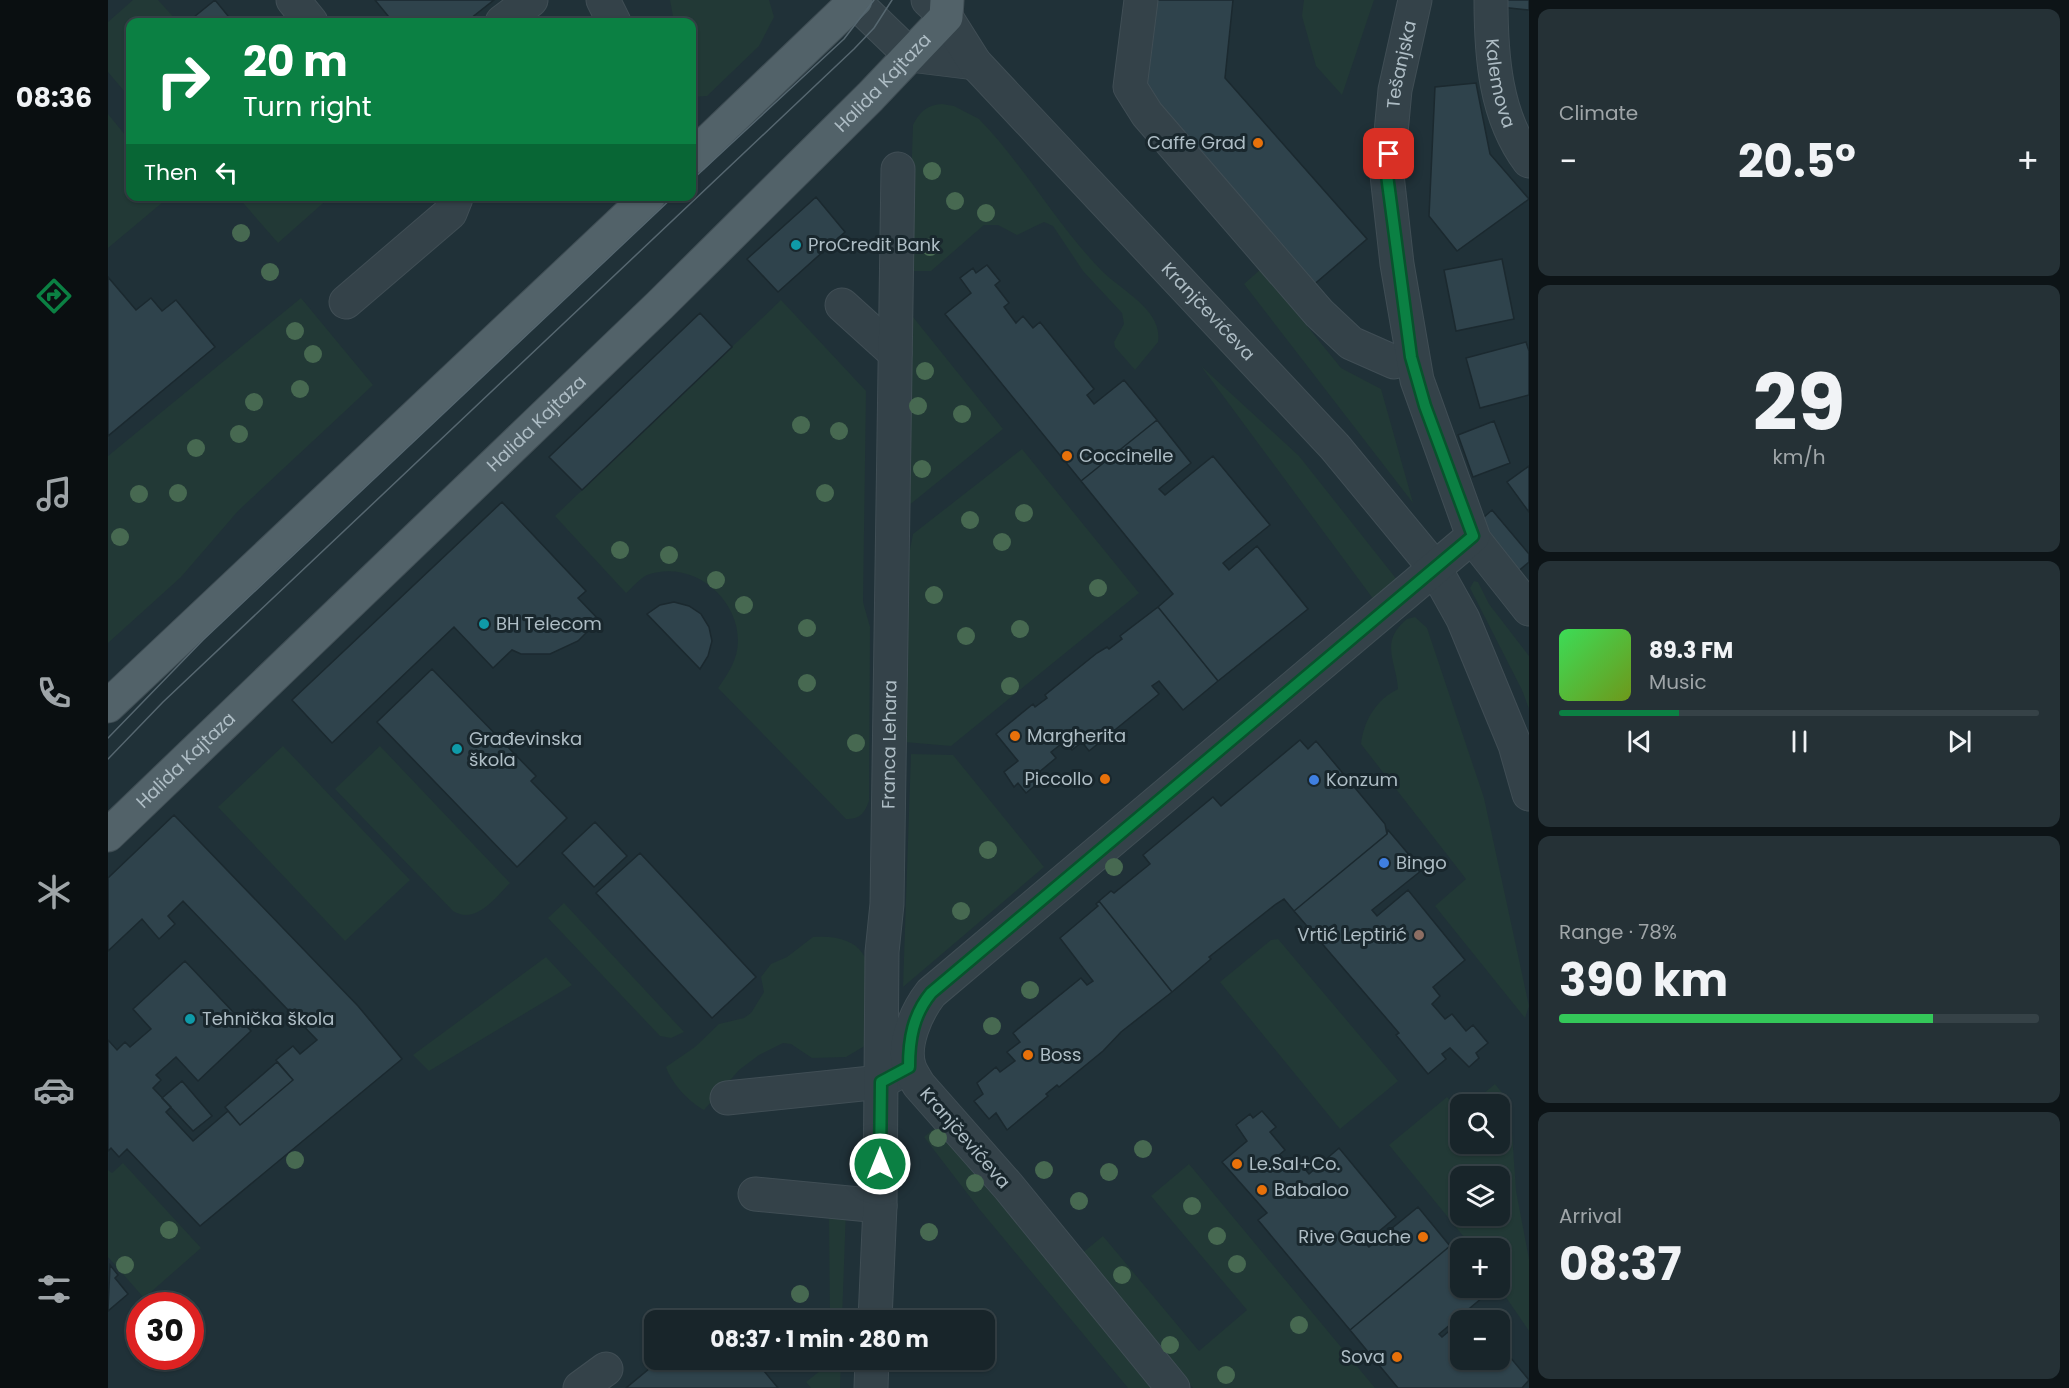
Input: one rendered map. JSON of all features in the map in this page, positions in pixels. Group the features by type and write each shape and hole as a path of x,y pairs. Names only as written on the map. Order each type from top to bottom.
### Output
{"main road":[{"path":"696,153 855,0"},
{"name":"Halida Kajtaza","path":"108,835 660,305 910,55 940,6"},
{"path":"108,706 644,201"}],"street":[{"path":"293,0 308,18"},
{"path":"507,18 531,0"},
{"path":"603,0 612,18"},
{"path":"855,0 910,55 975,63"},
{"path":"1142,0 1130,87 1147,114 1319,313 1351,343 1394,362 1411,357"},
{"name":"Tešanjska","path":"1414,0 1395,90 1387,175 1411,357 1425,406 1472,526 1472,537"},
{"name":"Kalemova","path":"1491,0 1501,101 1513,140 1529,161"},
{"name":"Kranjčevićeva","path":"940,6 975,63 1335,447 1434,567 1463,619 1515,745 1529,794"},
{"name":"Franca Lehara","path":"875,1310 880,1206 895,1075 882,952 887,904 897,169"},
{"path":"346,302 450,213 454,201"},
{"path":"842,305 896,353"},
{"path":"1434,567 1472,537 1529,609"},
{"name":"Kranjčevićeva","path":"1173,1388 1008,1186 919,1085 895,1075 921,1005 931,993 1434,567"},
{"path":"727,1098 895,1075"},
{"path":"755,1194 880,1206"},
{"path":"580,1388 606,1369"},
{"path":"871,1388 872,1370"}],"green space":[{"path":"133,0 158,0 174,18 126,18 126,93 108,72 108,22"},
{"path":"670,0 769,0 774,17 759,46 707,96 696,97 696,18 673,18"},
{"path":"1304,0 1374,0 1342,95 1316,66 1302,16"},
{"path":"942,104 954,106 979,119 996,137 1087,255 1148,312 1158,331 1158,342 1135,370 1115,347 1114,342 1124,324 1122,313 1083,271 1053,226 1044,222 1017,235 998,225 984,225 931,271 908,271 913,125 924,110"},
{"path":"108,114 126,136 126,201 164,201 108,248"},
{"path":"241,201 325,201 278,243"},
{"path":"1261,269 1341,368 1381,389 1413,503 1244,284"},
{"path":"301,298 373,385 238,511 181,577 108,643 108,456"},
{"path":"781,300 866,391 863,602 870,627 869,801 861,815 851,819 846,819 718,688 729,672 738,648 736,625 730,609 721,596 709,585 695,577 680,572 664,571 644,576 626,593 555,516"},
{"path":"913,317 1003,429 902,511 903,320"},
{"path":"1201,366 1299,456 1398,581 1374,600"},
{"path":"1022,449 1139,593 951,746 904,742 907,565 913,534"},
{"path":"1474,581 1478,582 1489,604 1529,656 1529,709 1522,690 1470,588"},
{"path":"1415,617 1427,628 1484,798 1529,1006 1525,1018 1435,906 1466,879 1361,744 1372,712 1383,699 1398,689 1391,644 1398,627 1407,619"},
{"path":"283,746 410,880 345,941 218,807"},
{"path":"380,746 510,883 484,908 470,915 453,911 335,789"},
{"path":"911,754 953,755 1044,867 903,987"},
{"path":"564,903 684,1032 671,1038 660,1036 548,918"},
{"path":"813,937 837,938 854,944 864,955 871,986 868,1044 846,1057 812,1058 791,1044 783,1043 759,1055 739,1070 704,1110 698,1107 677,1086 666,1067 695,1047 719,1024 744,1018 751,1013 764,992 761,977 771,964 787,957"},
{"path":"1278,939 1398,1081 1340,1129 1220,982 1271,940"},
{"path":"546,957 572,985 429,1071 413,1055"},
{"path":"1495,1084 1503,1094 1483,1094"},
{"path":"1447,1097 1450,1100 1450,1154 1510,1154 1510,1103 1516,1191 1529,1259 1529,1331 1506,1298 1510,1298 1510,1238 1465,1238 1455,1226 1510,1226 1510,1166 1450,1166 1450,1220 1389,1145"},
{"path":"937,1126 1151,1388 1128,1388 980,1210 924,1137"},
{"path":"123,1163 201,1248 151,1292 139,1292 108,1257 108,1170 112,1173"},
{"path":"1189,1164 1375,1388 1193,1388 1080,1255 1103,1236 1199,1351 1247,1310 1151,1196"},
{"path":"846,1209 842,1310 830,1310 829,1218"},
{"path":"821,1370 841,1370 840,1388 811,1388 806,1382"}],"building":[{"path":"215,0 230,18 195,18"},
{"path":"375,0 494,0 471,18 390,18"},
{"path":"1154,0 1233,0 1225,78 1367,239 1311,287 1141,88"},
{"path":"1501,0 1529,0 1529,10 1500,7"},
{"path":"1476,83 1490,154 1529,199 1457,251 1429,216 1435,87"},
{"name":"ProCredit Bank","path":"816,197 845,232 778,292 747,259"},
{"path":"1502,259 1514,319 1456,331 1444,270"},
{"path":"987,265 1000,281 995,285 1009,303 1004,307 1016,323 1023,316 1033,328 1040,322 1094,389 1087,395 1094,404 1124,380 1157,420 1081,481 945,314 971,293 960,278 973,268 976,273"},
{"path":"108,277 136,310 151,298 162,311 176,300 215,347 108,436"},
{"path":"700,313 732,347 582,490 549,457"},
{"path":"1526,342 1529,351 1529,395 1480,408 1466,358"},
{"path":"1157,420 1191,463 1159,489 1165,495 1213,456 1270,525 1223,563 1229,570 1257,546 1308,609 1218,681 1158,607 1173,594 1081,481"},
{"path":"1494,421 1510,463 1473,477 1458,435"},
{"path":"1529,466 1529,512 1507,482"},
{"name":"BH Telecom","path":"502,502 586,591 578,598 599,620 578,641 550,654 521,654 512,650 493,668 454,627 332,743 292,700"},
{"path":"1492,510 1529,554 1529,562 1515,574 1474,526"},
{"path":"674,602 689,606 701,614 709,627 712,641 708,656 700,669 647,614 660,605"},
{"path":"1158,607 1218,681 1183,710 1159,681 1152,686 1159,694 1089,751 1082,742 1072,750 1065,741 1051,752 1056,758 1038,773 1043,779 1026,793 1018,783 1014,787 1004,772 1018,761 996,734 1033,704 1035,707 1047,698 1045,695 1097,653 1107,647 1109,649 1122,639 1120,636"},
{"name":"Građevinska škola","path":"432,669 536,776 531,781 567,818 517,867 377,722"},
{"path":"1300,740 1308,749 1316,741 1385,824 1387,834 1294,911 1284,899 1276,904 1209,957 1211,959 1172,992 1099,901 1111,891 1114,893 1150,864 1143,855 1213,797 1221,806"},
{"name":"Tehnička škola","path":"174,815 358,1006 402,1059 200,1226 127,1149 119,1157 111,1148 108,1151 108,1040 117,1050 125,1042 130,1047 151,1029 133,1009 185,961 251,1031 198,1081 176,1057 156,1075 161,1080 153,1088 171,1107 166,1112 193,1141 228,1111 240,1125 293,1080 276,1060 293,1046 300,1054 317,1040 183,901 168,916 175,924 159,939 142,919 108,951 108,878"},
{"path":"595,822 627,856 594,887 562,853"},
{"path":"1388,830 1422,870 1372,910 1377,916 1408,890 1465,960 1433,987 1440,996 1432,1004 1445,1019 1452,1014 1466,1031 1473,1025 1488,1043 1476,1053 1479,1058 1469,1067 1450,1048 1442,1054 1446,1059 1428,1074 1396,1035 1399,1033 1294,911 1387,834"},
{"path":"640,853 756,977 712,1018 596,893"},
{"path":"1099,901 1172,992 1121,1032 1103,1051 1059,1087 1057,1085 1046,1094 1048,1096 1007,1130 996,1113 989,1119 974,1101 983,1094 977,1083 996,1067 1000,1072 1015,1061 1007,1052 1020,1042 1013,1033 1081,978 1087,985 1093,981 1060,938 1098,906 1096,904"},
{"path":"277,1062 293,1080 240,1125 225,1107"},
{"path":"182,1081 212,1116 193,1131 162,1098"},
{"path":"1262,1111 1276,1127 1270,1132 1285,1150 1279,1155 1291,1169 1299,1162 1309,1174 1339,1148 1396,1217 1365,1243 1369,1247 1418,1207 1450,1246 1350,1330 1258,1220 1267,1213 1222,1162 1247,1141 1236,1125 1250,1114 1253,1118"},
{"path":"1450,1246 1450,1298 1482,1298 1468,1310 1450,1310 1450,1325 1439,1334 1442,1337 1450,1330 1450,1370 1510,1370 1510,1357 1529,1380 1522,1388 1398,1388 1350,1330"},
{"path":"110,1265 118,1275 115,1278 126,1292 126,1296 108,1311"},
{"path":"648,1370 763,1370 778,1388 626,1388"}],"tram line":[{"path":"696,176 844,39 874,0"},
{"path":"696,198 854,49 874,28 892,0"},
{"path":"108,738 203,640 669,201"},
{"path":"108,759 163,702 693,201"}],"place":[{"name":"Caffe Grad","path":"1258,143"},
{"name":"ProCredit Bank","path":"796,245"},
{"name":"Coccinelle","path":"1067,456"},
{"name":"BH Telecom","path":"484,624"},
{"name":"Margherita","path":"1015,736"},
{"name":"Građevinska škola","path":"457,749"},
{"name":"Piccollo","path":"1105,779"},
{"name":"Konzum","path":"1314,780"},
{"name":"Bingo","path":"1384,863"},
{"name":"Vrtić Leptirić","path":"1419,935"},
{"name":"Tehnička škola","path":"190,1019"},
{"name":"Boss","path":"1028,1055"},
{"name":"Le.Sal+Co.","path":"1237,1164"},
{"name":"Babaloo","path":"1262,1190"},
{"name":"Rive Gauche","path":"1423,1237"},
{"name":"Sova","path":"1397,1357"}],"route":[{"path":"880,1164 881,1082 909,1067 909,1040 921,1005 931,993 1473,536 1472,526 1425,406 1411,357 1387,175 1389,154"}]}
